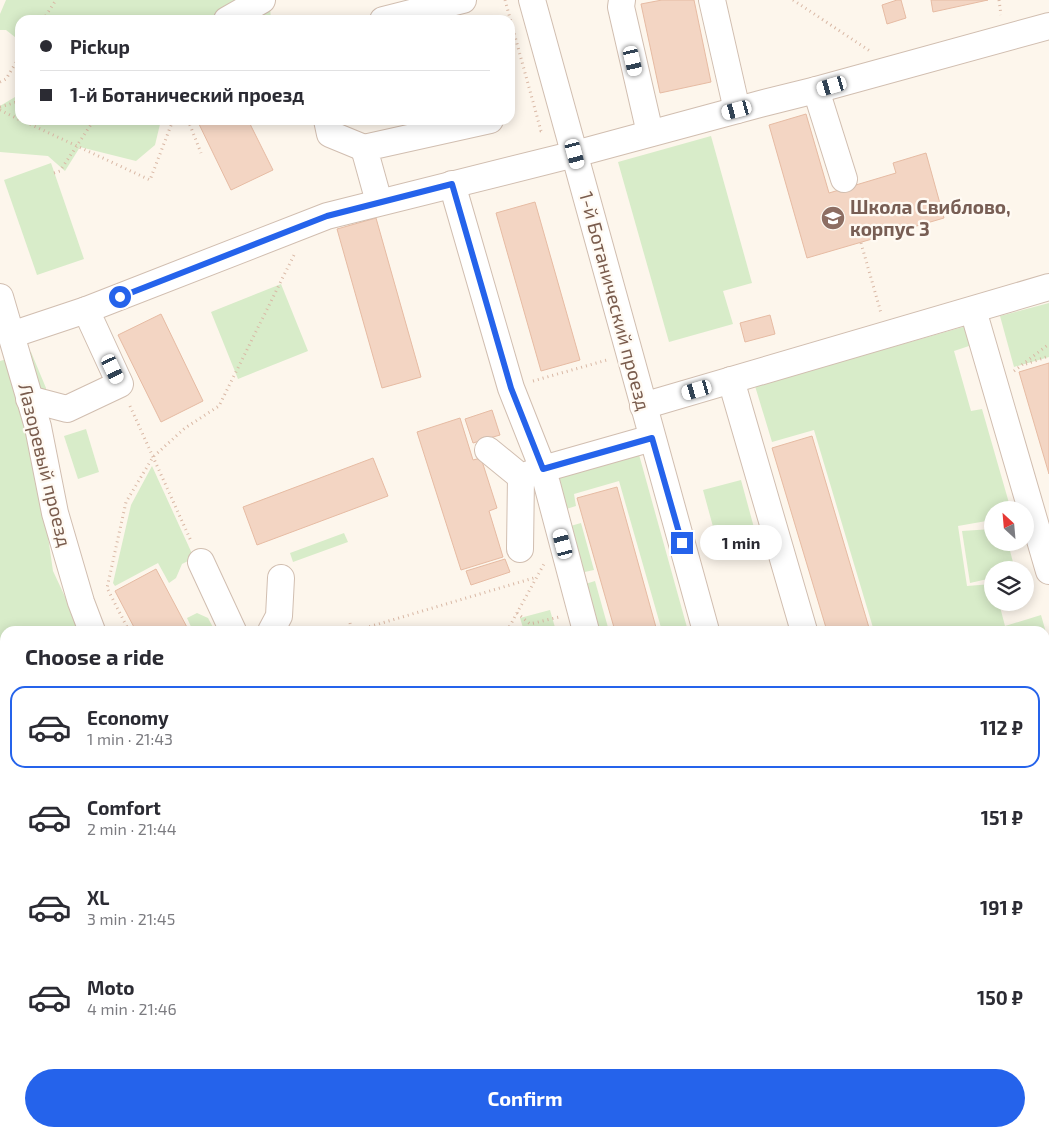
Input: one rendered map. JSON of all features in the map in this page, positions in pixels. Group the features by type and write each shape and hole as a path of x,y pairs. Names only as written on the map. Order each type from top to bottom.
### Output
{"street":[{"path":"236,15 262,0"},
{"path":"403,15 463,0"},
{"name":"1-й Ботанический проезд","path":"532,0 705,626"},
{"path":"622,0 621,7 650,133"},
{"path":"712,0 737,110"},
{"path":"11,335 86,310 327,216 575,154 1049,26"},
{"path":"816,90 844,179"},
{"path":"328,125 330,134 364,148 468,125"},
{"path":"364,148 379,202"},
{"path":"452,184 511,388 532,473 583,621"},
{"path":"643,406 1049,287"},
{"name":"Лазоревый проезд","path":"0,297 38,427 55,513 81,602 90,626"},
{"path":"29,399 66,409 120,384 86,310"},
{"path":"973,310 1049,571"},
{"path":"731,380 803,626"},
{"path":"488,450 532,473 652,438"},
{"path":"520,549 532,473"},
{"path":"201,562 232,626"},
{"path":"274,626 279,616 281,578"}],"path":[{"path":"47,15 56,0"},
{"path":"793,0 896,68"},
{"path":"0,82 6,79 15,64"},
{"path":"0,109 15,103"},
{"path":"0,109 15,117"},
{"path":"31,125 150,180 171,125"},
{"path":"54,173 60,171 91,125"},
{"path":"190,125 201,153"},
{"path":"861,243 887,335"},
{"path":"127,626 107,588 126,502 153,457 185,428 220,406 295,252"},
{"path":"1010,375 1049,344"},
{"path":"511,388 629,354"},
{"path":"1022,365 1049,356"},
{"path":"120,384 201,562"},
{"path":"371,626 537,577"},
{"path":"517,613 530,624 583,621"}],"green space":[{"path":"6,0 266,0 270,7 271,15 15,15 15,37 6,30 0,30 0,14"},
{"path":"15,97 15,125 160,125 155,145 136,161 80,147 65,171 48,156 0,152 0,106"},
{"path":"711,136 752,283 723,291 733,324 669,342 618,162"},
{"path":"51,163 84,259 37,275 4,180"},
{"path":"281,284 308,351 238,379 211,312"},
{"path":"1049,303 1049,357 1014,367 1000,316"},
{"path":"970,325 975,344 954,351 971,411 982,409 1008,501 984,501 984,521 958,526 967,586 984,585 984,611 1001,611 1005,626 873,626 814,430 772,442 755,386"},
{"path":"31,352 46,388 42,495 53,571 79,626 0,626 0,361"},
{"path":"86,429 99,472 78,479 64,436"},
{"path":"638,451 687,626 661,626 619,481 574,494 576,506 563,510 554,475"},
{"path":"152,466 194,558 182,564 176,578 169,583 158,563 115,586 113,583 131,505"},
{"path":"741,480 759,546 736,552 733,541 718,545 703,490"},
{"path":"581,523 594,570 580,573 567,527"},
{"path":"984,530 984,551 1010,551 1013,561 984,561 984,580 970,583 962,531"},
{"path":"344,533 348,542 293,562 290,553"},
{"path":"595,581 608,626 594,626 582,585"},
{"path":"550,610 555,626 522,626 520,618"},
{"path":"197,613 208,618 212,626 191,626 187,618"},
{"path":"1041,615 1044,626 1005,626"}],"building":[{"path":"662,0 694,0 711,82 660,93 641,4"},
{"path":"901,0 906,18 887,24 882,5"},
{"path":"931,0 988,0 933,12"},
{"path":"806,114 829,193 896,173 893,163 926,153 944,218 807,258 769,125"},
{"path":"199,125 250,125 273,170 231,190"},
{"path":"535,202 580,360 541,371 496,213"},
{"path":"376,218 421,377 382,388 337,229"},
{"path":"161,314 203,401 161,422 118,335"},
{"path":"770,315 775,334 745,342 740,323"},
{"path":"1049,363 1049,474 1019,372"},
{"path":"492,410 500,435 473,443 465,419"},
{"path":"460,418 473,460 481,458 497,508 489,511 503,557 461,570 417,432"},
{"path":"812,436 869,626 825,626 772,448"},
{"path":"373,458 388,496 257,545 243,507"},
{"path":"617,487 656,626 614,626 577,498"},
{"path":"505,559 510,572 471,585 466,571"},
{"path":"156,569 186,626 133,626 115,591"}],"place":[{"name":"Школа Свиблово, корпус 3","path":"833,218"}],"route":[{"path":"120,297 327,216 452,184 511,388 543,469 652,438 682,543"}]}
